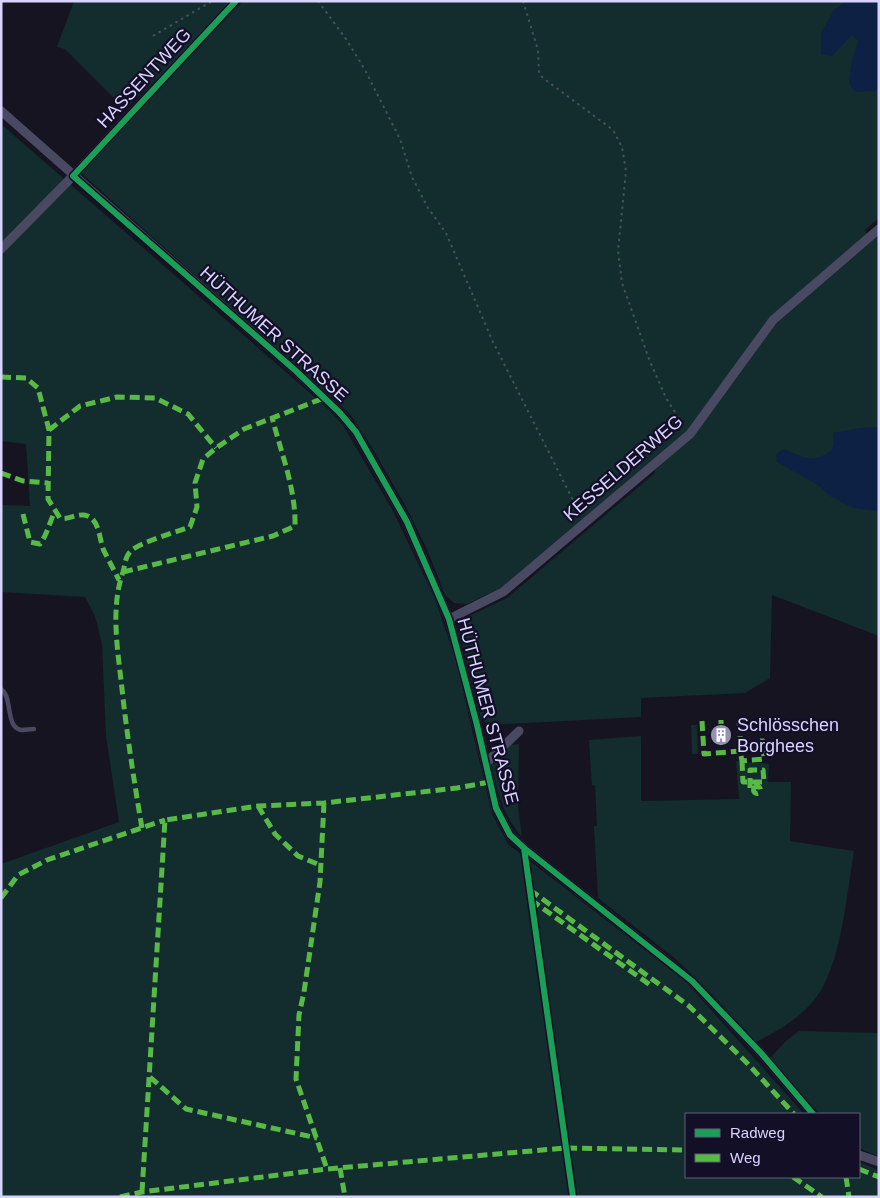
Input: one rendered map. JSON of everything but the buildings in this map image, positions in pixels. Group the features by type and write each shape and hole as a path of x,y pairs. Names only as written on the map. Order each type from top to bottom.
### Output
{"street":[{"name":"HASSENTWEG","path":"1,249 73,176 236,1"},
{"name":"HÜTHUMER STRASSE","path":"1,111 296,371 340,413 356,432 407,522 448,619 496,808 510,835 670,962 692,982 761,1054 812,1113"},
{"name":"KESSELDERWEG","path":"448,619 503,592 690,434 773,320 879,229"},
{"path":"486,763 519,731"},
{"path":"860,1155 879,1162"}],"lane":[{"path":"1,689 6,695 12,722 16,727 21,730 34,729"}],"path":[{"path":"153,36 212,1"},
{"path":"318,1 346,39 365,70 400,139 412,177 428,208 446,233 493,342 585,524"},
{"path":"523,1 538,50 539,73 543,78 613,130 622,147 626,171 618,251 622,283 635,315 649,359 666,398 690,434"}],"green space":[{"path":"74,1 239,1 125,109 65,49 57,47"},
{"path":"243,1 879,1 879,218 865,230 870,240 879,233 879,636 772,595 770,678 745,693 641,698 641,717 488,725 481,719 459,633 467,617 507,598 655,473 655,459 501,588 467,604 454,603 445,595 427,549 405,505 351,415 81,173"},
{"path":"1,124 326,407 343,425 393,511 435,599 455,658 492,814 508,844 687,983 803,1113 685,1113 685,1178 860,1178 860,1162 879,1170 879,1197 1,1197 1,864 119,822 106,736 102,644 95,616 85,597 1,592 1,505 30,506 26,444 1,441"},
{"path":"691,725 697,725 698,754 692,754"},
{"path":"641,736 641,801 739,799 736,761 769,764 768,782 791,782 790,841 854,851 842,929 824,985 809,1006 795,1018 780,1029 756,1042 712,994 677,960 598,898 594,826 597,826 595,786 592,785 589,740"},
{"path":"519,744 518,806 522,837 508,817 500,798 489,754 495,746"},
{"path":"799,1031 879,1033 879,1157 860,1148 860,1113 819,1113 770,1058 786,1041"}],"water":[{"path":"847,1 879,1 879,88 875,91 855,92 849,83 852,60 858,41 852,35 832,56 821,54 821,33 834,10"},
{"path":"879,428 879,511 853,508 830,496 818,485 777,462 776,455 785,449 803,457 820,457 832,450 834,444 833,433"}],"marked path":[{"path":"1,377 26,378 38,388 49,430 48,499 60,518 84,515 93,520 104,551 119,580"},
{"path":"49,430 80,406 117,397 155,398 188,414 216,448"},
{"path":"142,828 126,724 116,630 119,586 126,558 131,551 142,544 190,527 197,507 195,483 203,459 216,448 244,429 324,398"},
{"path":"123,572 273,536 295,526 291,485 272,417"},
{"path":"1,473 23,481 48,483"},
{"path":"23,514 30,542 40,544 55,511"},
{"path":"761,718 761,724"},
{"path":"702,721 704,754 741,751 739,719"},
{"path":"721,720 721,725"},
{"path":"741,756 742,761 764,759 763,741 760,741"},
{"path":"742,761 743,782 764,782 763,770 750,770 750,789 754,790"},
{"path":"142,1192 165,820 258,806 324,803 457,788 490,782"},
{"path":"757,787 760,790 757,793 754,790 757,787"},
{"path":"324,803 320,882 299,1015 296,1079 327,1169"},
{"path":"258,806 275,834 298,856 320,865"},
{"path":"1,898 18,875 47,860 165,820"},
{"path":"530,890 689,1006 748,1064 793,1113"},
{"path":"531,900 653,987"},
{"path":"150,1077 186,1109 317,1138"},
{"path":"120,1197 142,1192 327,1169 565,1148 685,1150"},
{"path":"340,1168 345,1197"},
{"path":"860,1169 879,1177"},
{"path":"794,1178 822,1197"},
{"path":"846,1178 849,1197"}],"cycle path":[{"path":"236,1 73,176 296,371 340,413 356,432 407,522 449,619 477,725 496,808 510,835 692,981 761,1053 812,1113"},
{"path":"524,848 573,1197"}],"place":[{"name":"Schlösschen Borghees","path":"721,735"}]}
